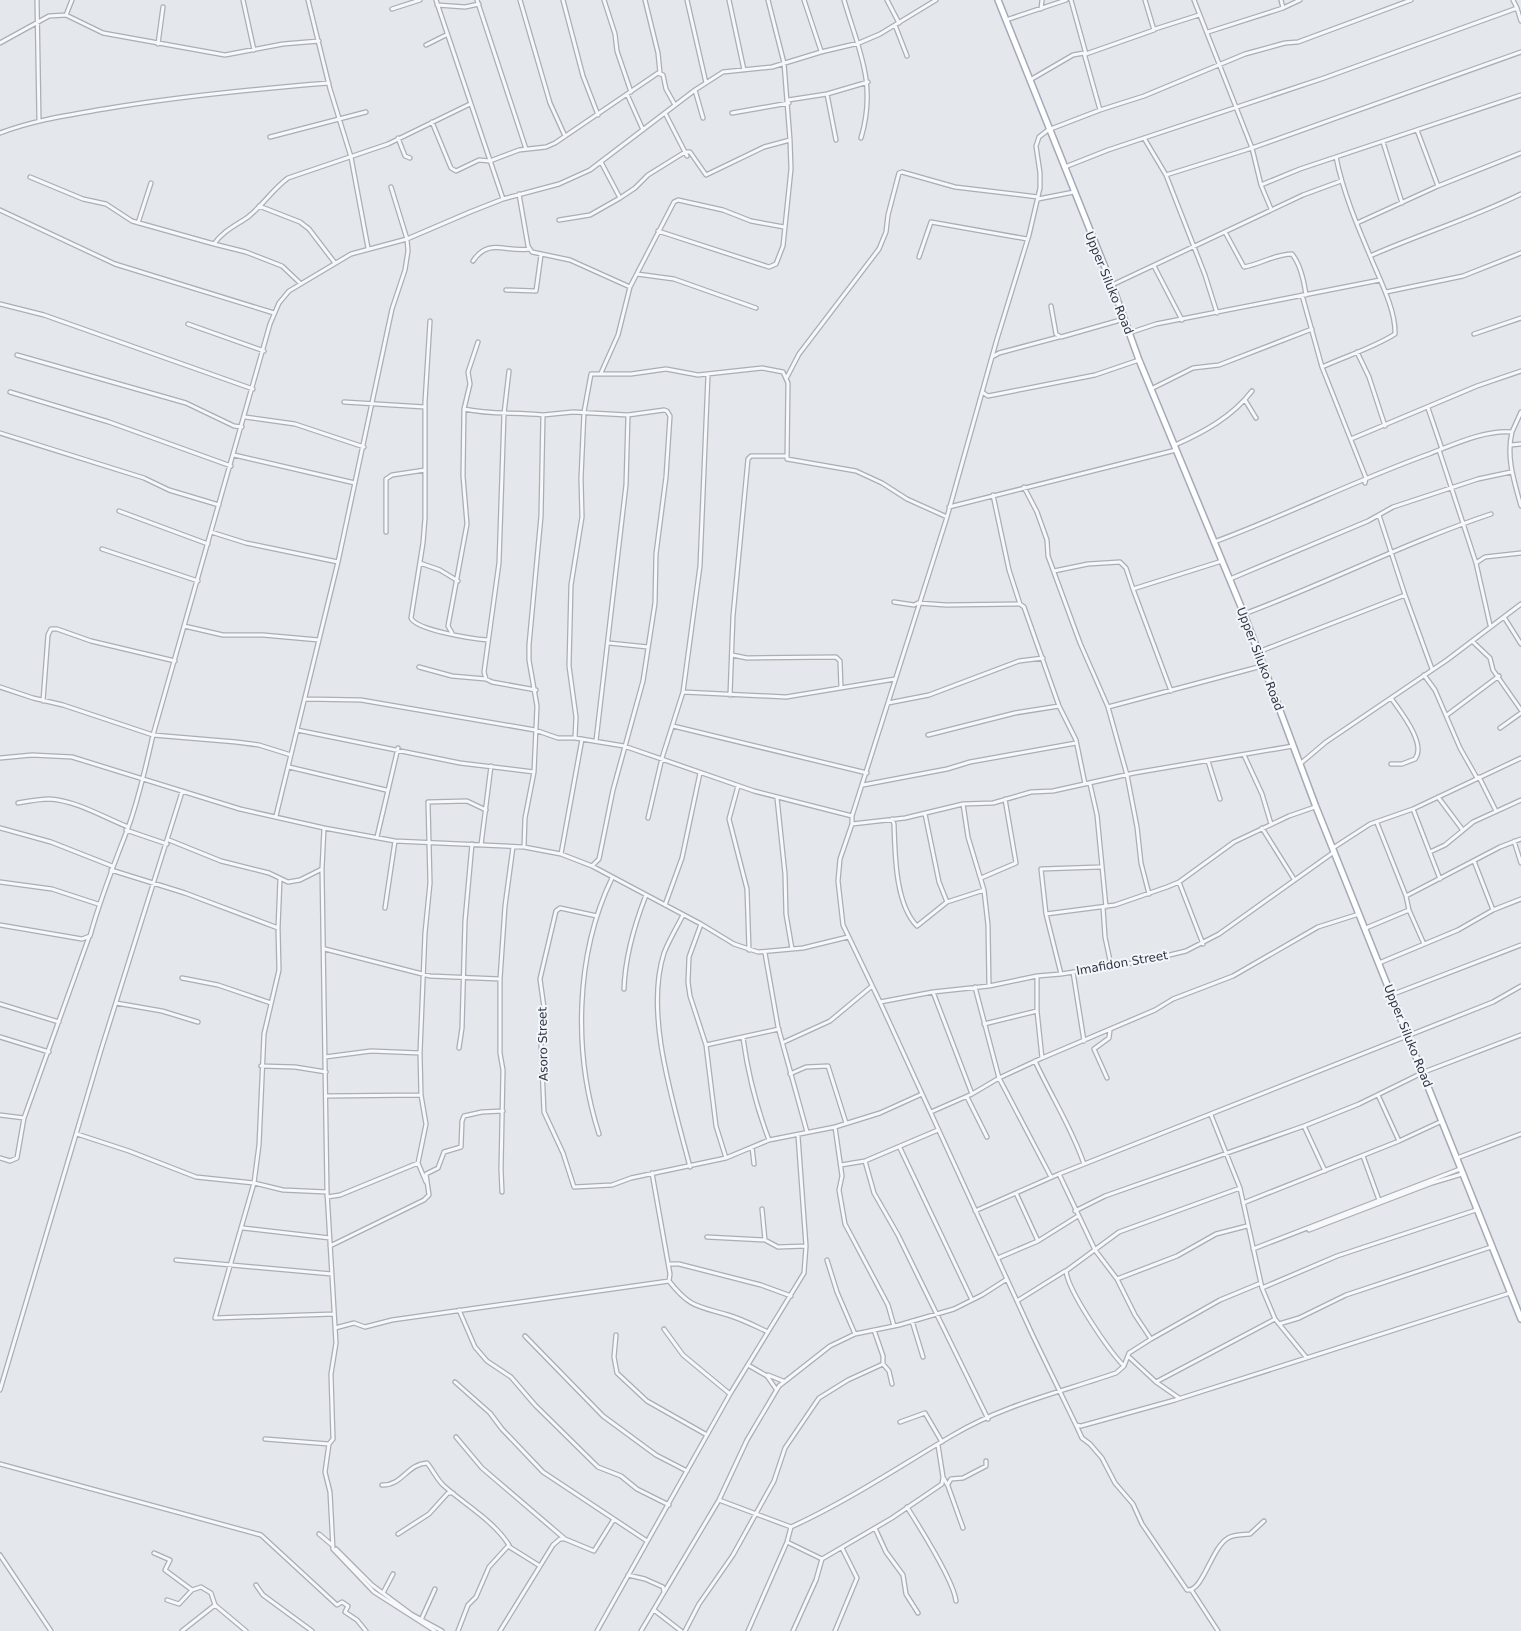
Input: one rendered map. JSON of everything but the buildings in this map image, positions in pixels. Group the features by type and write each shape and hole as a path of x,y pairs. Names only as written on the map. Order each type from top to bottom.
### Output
{"main road":[{"name":"Upper Siluko Road","path":"998,0 1048,130 1065,167 1112,286 1150,389 1176,447 1244,614 1256,653 1299,764 1366,928 1407,1036 1424,1072 1476,1210 1508,1283 1510,1293 1521,1319"}],"street":[{"path":"37,0 39,120"},
{"path":"66,15 72,0"},
{"path":"243,0 254,50"},
{"path":"308,0 329,83 351,157 368,248"},
{"path":"392,9 420,0"},
{"path":"436,0 503,199"},
{"path":"520,0 550,103 565,136"},
{"path":"563,0 583,76 598,115"},
{"path":"604,0 617,51 631,92"},
{"path":"645,0 658,53 660,73 675,106"},
{"path":"687,0 706,83"},
{"path":"729,0 744,70"},
{"path":"658,231 768,267 776,264 783,246 791,169 789,102 784,63 768,0"},
{"path":"804,0 821,52"},
{"path":"844,0 859,43 868,82 867,116 861,138"},
{"path":"888,0 907,56"},
{"path":"0,1158 10,1162 17,1158 24,1118 90,936 98,904 127,829 143,780 153,735 274,313 284,296 300,283 335,263 368,248 407,239 503,199 576,177 601,162 695,90 723,72 772,67 859,43 897,24 936,0"},
{"path":"1041,9 1042,0"},
{"path":"1006,21 1066,0"},
{"path":"1071,0 1100,110"},
{"path":"1145,0 1155,28"},
{"path":"1194,0 1208,32 1218,66 1234,107 1252,148 1261,185 1271,210"},
{"path":"1281,0 1283,8"},
{"path":"1208,32 1283,8 1300,0"},
{"path":"1218,1631 1192,1591 1187,1590 1182,1584 1180,1577 1142,1524 1133,1504 1115,1483 1102,1458 1082,1438 848,937 841,916 838,881 840,859 918,603 947,517 948,507 991,358 1028,239 1038,198 1040,172 1036,146 1039,137 1048,130 1144,96 1245,54 1285,43 1298,42 1411,0"},
{"path":"1513,0 1521,21"},
{"path":"437,5 465,7 478,2 526,149"},
{"path":"158,44 163,7"},
{"path":"1065,167 1234,107 1324,78 1517,8"},
{"path":"0,43 37,21 49,16 66,15 103,33 225,55 283,44 319,41"},
{"path":"1030,80 1073,54 1084,53 1135,38 1155,28 1199,15"},
{"path":"426,45 446,34"},
{"path":"1166,176 1252,148 1521,52"},
{"path":"432,122 453,170 459,171 479,160 490,161 526,149 546,147 660,73"},
{"path":"732,113 826,94 868,82"},
{"path":"0,133 39,120 129,105 224,92 329,83"},
{"path":"695,90 703,118"},
{"path":"627,94 643,130"},
{"path":"826,94 836,140"},
{"path":"1261,185 1300,168 1521,95"},
{"path":"214,244 224,232 248,216 275,188 288,178 351,157 398,138 470,104"},
{"path":"270,137 366,112"},
{"path":"665,113 687,156"},
{"path":"1417,130 1438,186"},
{"path":"398,138 405,156 410,158"},
{"path":"1144,138 1166,176 1194,246 1217,313"},
{"path":"559,220 590,215 620,198 635,188 648,175 685,152 690,152 706,175 764,147 790,140"},
{"path":"1383,142 1402,203"},
{"path":"1357,223 1438,186 1521,153"},
{"path":"1322,367 1369,348 1395,334 1396,326 1386,292 1341,181 1336,157"},
{"path":"601,162 620,198"},
{"path":"786,456 788,422 787,378 799,354 879,250 886,232 888,215 899,173 902,172 954,187 1038,198 1074,192"},
{"path":"30,177 83,199 106,204 129,220 246,252 282,266 300,283"},
{"path":"1112,286 1271,210 1341,181"},
{"path":"138,223 151,183"},
{"path":"276,816 338,562 392,309 405,270 407,239 392,187"},
{"path":"519,194 528,249"},
{"path":"1370,256 1403,242 1450,226 1521,194"},
{"path":"601,373 618,335 630,288 674,202 678,200 723,210 751,221 784,227"},
{"path":"259,206 300,222 309,229 335,263"},
{"path":"0,210 115,264 274,313"},
{"path":"919,257 931,222 1028,239"},
{"path":"1225,232 1244,267 1256,265 1282,254 1292,254 1302,274 1304,295 1322,367 1365,480"},
{"path":"472,261 486,248 504,248 510,251 528,249 541,255 570,260 630,288"},
{"path":"1386,292 1463,276 1521,254"},
{"path":"506,290 536,291 541,255"},
{"path":"1154,266 1182,320"},
{"path":"637,274 674,279 756,308"},
{"path":"1129,333 1182,320 1380,280"},
{"path":"0,304 44,314 87,332 253,389"},
{"path":"1051,306 1058,337"},
{"path":"1474,334 1521,318"},
{"path":"991,358 999,353 1124,319"},
{"path":"430,321 425,407 423,543 411,618 418,624 452,634 488,640"},
{"path":"188,324 264,351"},
{"path":"1150,389 1193,368 1219,365 1312,329"},
{"path":"452,634 448,626 458,581 467,524 463,476 464,409 470,384 468,372 478,342"},
{"path":"1357,352 1369,377 1384,426"},
{"path":"17,354 186,403 234,426 242,427"},
{"path":"982,391 988,396 1094,375 1139,360"},
{"path":"576,738 576,717 569,655 571,585 582,517 581,483 584,412 590,376 595,373 631,374 666,369 708,375 762,368 783,372 787,378"},
{"path":"486,679 484,665 499,563 504,414 509,371"},
{"path":"1351,439 1477,386 1521,371"},
{"path":"648,818 662,758 684,692 700,566 708,375"},
{"path":"948,507 1176,447 1218,422 1246,401 1252,391"},
{"path":"10,392 109,422 231,466"},
{"path":"344,402 425,407"},
{"path":"1428,408 1476,564 1490,625"},
{"path":"464,409 484,414 525,413 543,415 584,412 628,415 658,409 667,411 670,416 665,485 656,554 655,602 640,700 624,746 598,859 592,866"},
{"path":"1521,412 1512,432 1511,444 1511,472 1521,506"},
{"path":"524,847 526,818 534,772 536,690 529,660 529,645 541,516 543,415"},
{"path":"596,741 609,643 626,485 628,415"},
{"path":"245,417 295,424 364,447"},
{"path":"1214,542 1441,449 1502,431 1512,432"},
{"path":"0,433 149,480 169,490 219,505"},
{"path":"1511,444 1521,444"},
{"path":"234,454 355,483"},
{"path":"730,695 733,616 747,464 751,456 786,456 791,461 856,471 882,483 907,499 947,517"},
{"path":"386,532 386,479 392,475 425,470"},
{"path":"1229,579 1393,508 1478,479 1511,472"},
{"path":"1024,487 1038,512 1054,571 1080,643 1108,707 1128,775 1141,863 1149,894"},
{"path":"993,495 1009,570 1059,706 1076,743 1085,784"},
{"path":"119,511 208,544"},
{"path":"1244,614 1391,554 1414,542 1491,514"},
{"path":"1379,515 1432,669"},
{"path":"211,532 246,543 338,562"},
{"path":"102,549 198,581"},
{"path":"1476,564 1485,557 1521,553"},
{"path":"1133,589 1222,561"},
{"path":"1054,571 1088,564 1120,562 1126,568 1171,691"},
{"path":"420,563 440,570 458,581"},
{"path":"1256,653 1405,595"},
{"path":"894,602 914,605 918,603 956,605 1020,604"},
{"path":"1299,764 1366,713 1424,675 1521,604"},
{"path":"1504,616 1521,644"},
{"path":"184,626 223,635 262,635 319,640"},
{"path":"43,700 48,635 51,629 58,628 92,641 175,661"},
{"path":"1472,641 1490,658 1493,670 1499,676 1521,711 1500,728"},
{"path":"609,643 648,648"},
{"path":"732,655 747,658 836,657 840,661 841,688"},
{"path":"888,703 929,695 1019,661 1042,658"},
{"path":"1108,707 1262,666"},
{"path":"419,668 452,676 486,679 492,682 536,690"},
{"path":"1424,675 1435,690 1460,748 1496,812"},
{"path":"1447,715 1499,676"},
{"path":"684,692 786,697 895,679"},
{"path":"0,687 63,705 153,735 259,745 291,755"},
{"path":"1391,698 1412,728 1418,749 1415,759 1402,764 1391,764"},
{"path":"305,699 362,700 535,730 558,738 576,738 624,746 738,786 852,816"},
{"path":"928,735 1015,713 1059,706"},
{"path":"673,726 867,773"},
{"path":"297,730 398,748 460,763 534,772"},
{"path":"562,854 582,739"},
{"path":"863,785 947,769 970,762 1076,743"},
{"path":"852,824 925,814 963,804 993,803 1031,792 1053,791 1128,775 1293,746"},
{"path":"377,838 386,790 398,748"},
{"path":"0,758 32,755 62,756 182,792 324,828 377,838 395,841 524,847 562,854 592,866 701,924 719,937 749,950 765,953 848,937"},
{"path":"1244,755 1262,794 1271,824"},
{"name":"Imafidon Street","path":"880,1002 933,992 989,986 1037,976 1146,961 1186,951 1202,944 1334,850 1357,831 1413,809 1521,758"},
{"path":"1208,761 1220,799"},
{"path":"481,845 491,766"},
{"path":"289,767 386,790"},
{"path":"665,905 682,858 700,773"},
{"path":"1090,784 1097,815 1105,937 1111,965"},
{"path":"738,786 729,819 747,889 749,950"},
{"path":"0,1390 116,1003 168,842 182,792"},
{"path":"777,797 785,874 786,914 792,949"},
{"path":"1438,797 1462,829"},
{"path":"18,802 48,799 78,806 127,829 221,861 269,873 288,882 300,880 322,869"},
{"path":"981,878 1016,863 1005,800"},
{"path":"1430,852 1445,845 1462,829 1521,800"},
{"path":"426,1182 418,1163 426,1124 421,1095 420,1053 430,842 428,802 467,801 486,810"},
{"path":"963,804 968,837 984,890 988,926 989,986"},
{"path":"1046,914 1104,907 1149,894 1179,882 1218,852 1262,828 1316,807"},
{"path":"1413,809 1440,879"},
{"path":"925,814 939,882 948,902"},
{"path":"892,819 894,824 895,873 916,926 948,902 984,890"},
{"path":"1377,822 1406,896 1409,910 1424,944"},
{"path":"0,828 43,839 112,868 278,928"},
{"path":"324,828 322,869 325,949 327,1192 336,1343 331,1374 333,1439 329,1444 325,1472 330,1492 334,1549 374,1592 434,1631"},
{"path":"1262,828 1294,879"},
{"path":"1406,896 1474,860 1521,839"},
{"path":"385,908 395,841"},
{"path":"1514,841 1521,863"},
{"path":"459,1048 465,921 472,844"},
{"path":"502,1192 503,1111 500,979 505,906 513,847"},
{"path":"1474,860 1493,910"},
{"path":"1061,974 1046,914 1041,869 1100,867"},
{"path":"599,1134 589,1104 583,1061 585,973 597,916 612,878"},
{"path":"280,879 279,970 264,1034 261,1066 259,1145 254,1183 243,1228 215,1318 334,1314"},
{"path":"0,882 52,889 98,904"},
{"path":"1179,882 1202,944"},
{"path":"624,989 624,973 634,927 646,896"},
{"path":"1379,963 1458,930 1493,910 1521,899"},
{"name":"Asoro Street","path":"597,916 560,908 556,911 554,918 540,978 545,1015 541,1044 544,1112 563,1153 574,1187 612,1185 652,1173"},
{"path":"1366,928 1409,910"},
{"path":"930,1112 966,1097 999,1078 1035,1061 1155,1010 1174,999 1245,970 1318,927 1359,914"},
{"path":"683,915 665,952 658,996 662,1048 690,1166"},
{"path":"701,924 689,956 688,982 690,996 706,1045 716,1126 726,1158"},
{"path":"0,925 82,938 90,936"},
{"path":"1391,995 1521,945"},
{"path":"325,949 424,974 500,979"},
{"path":"765,953 779,1029 807,1132"},
{"path":"1073,972 1084,1041"},
{"path":"1037,976 1037,1011 1042,1058"},
{"path":"182,978 218,985 271,1003"},
{"path":"784,1042 830,1021 872,986"},
{"path":"975,1211 1051,1177 1493,1002 1521,986"},
{"path":"975,987 999,1078 1051,1177"},
{"path":"933,992 972,1094"},
{"path":"116,1003 162,1011 198,1022"},
{"path":"0,1004 59,1022"},
{"path":"984,1024 1037,1011"},
{"path":"706,1045 779,1029"},
{"path":"1107,1078 1094,1049 1109,1038 1110,1030"},
{"path":"1075,1211 1105,1196 1304,1126 1378,1095 1424,1072 1521,1035"},
{"path":"0,1037 49,1052"},
{"path":"743,1038 748,1074 756,1108 769,1140"},
{"path":"325,1057 371,1051 420,1053"},
{"path":"1035,1061 1054,1102 1072,1133 1084,1164"},
{"path":"261,1066 295,1067 326,1072"},
{"path":"790,1074 806,1067 828,1066 846,1123"},
{"path":"768,1332 736,1317 698,1308 680,1295 669,1281 668,1264 652,1173 726,1158 769,1140 798,1136 807,1132 835,1127 880,1113 922,1094"},
{"path":"326,1096 421,1095"},
{"path":"1378,1095 1399,1141"},
{"path":"966,1097 988,1137"},
{"path":"330,1246 424,1200 428,1195 426,1174 438,1168 444,1152 461,1147 462,1121 464,1116 482,1112 503,1111"},
{"path":"0,1115 24,1118"},
{"path":"1211,1115 1240,1188 1262,1288 1275,1319 1306,1357"},
{"path":"1243,1203 1399,1141 1442,1121"},
{"path":"1304,1126 1325,1171"},
{"path":"835,1127 842,1176 839,1190 845,1224 888,1306 894,1326"},
{"path":"841,1165 865,1161 900,1148 938,1130"},
{"path":"77,1134 129,1151 196,1177 254,1183 283,1190 327,1192"},
{"path":"1456,1158 1521,1134"},
{"path":"597,1631 730,1394 804,1273 806,1246 798,1136"},
{"path":"752,1147 754,1164"},
{"path":"900,1148 972,1300"},
{"path":"1364,1155 1380,1201"},
{"path":"865,1161 874,1193 898,1235 988,1419"},
{"path":"328,1197 340,1195 418,1163"},
{"path":"1253,1249 1461,1171"},
{"path":"1059,1174 1095,1250 1116,1279 1135,1315 1151,1339"},
{"path":"1017,1301 1066,1271 1119,1232 1240,1188"},
{"path":"1016,1193 1038,1241"},
{"path":"1309,1230 1380,1201"},
{"path":"762,1210 765,1240"},
{"path":"1262,1288 1337,1256 1476,1210"},
{"path":"998,1258 1038,1241 1078,1216"},
{"path":"1116,1279 1177,1256 1216,1234 1248,1226"},
{"path":"243,1228 330,1238"},
{"path":"707,1237 765,1240 778,1247 806,1246"},
{"path":"1279,1324 1299,1318 1346,1295 1491,1247"},
{"path":"176,1260 332,1274"},
{"path":"828,1260 837,1292 855,1334"},
{"path":"668,1264 678,1264 761,1284 790,1296"},
{"path":"1066,1271 1070,1283 1085,1310 1110,1350 1124,1366"},
{"path":"642,1631 718,1500 747,1440 776,1389 785,1380 830,1346 855,1334 912,1322 936,1314 972,1300 1007,1279"},
{"path":"335,1328 354,1323 365,1327 392,1320 669,1281"},
{"path":"748,1631 792,1527 843,1502 953,1435 1059,1391 1116,1373 1124,1366 1128,1356 1135,1348 1220,1300 1261,1283"},
{"path":"1076,1425 1083,1426 1179,1398 1510,1293"},
{"path":"459,1310 475,1347 487,1361 511,1378 535,1405 598,1467 621,1476 637,1489 669,1504"},
{"path":"1156,1382 1275,1319"},
{"path":"912,1322 923,1357"},
{"path":"664,1329 683,1355 730,1394"},
{"path":"874,1330 883,1356 883,1364 889,1371 892,1384"},
{"path":"616,1335 614,1357 617,1373 647,1401 707,1436"},
{"path":"525,1336 603,1416 656,1455 687,1471"},
{"path":"1128,1356 1156,1382 1179,1398"},
{"path":"685,1631 699,1604 733,1555 774,1481 784,1448 819,1398 848,1380 883,1364"},
{"path":"748,1365 765,1374 785,1380"},
{"path":"765,1374 776,1389"},
{"path":"455,1382 490,1413 502,1429 543,1472 648,1541"},
{"path":"900,1422 925,1413 942,1442"},
{"path":"456,1437 482,1468 565,1539 594,1551 614,1520"},
{"path":"265,1439 329,1444"},
{"path":"793,1631 816,1580 822,1559 939,1487 943,1477 938,1445"},
{"path":"948,1484 951,1479 963,1478 974,1470 986,1466 986,1461"},
{"path":"382,1486 393,1485 413,1468 427,1463 436,1477 496,1529 508,1546 540,1566"},
{"path":"0,1464 261,1535 337,1605 342,1602 348,1606 345,1612 357,1620 366,1631"},
{"path":"943,1477 948,1484 963,1528"},
{"path":"398,1534 429,1514 448,1493 454,1493"},
{"path":"718,1500 792,1527"},
{"path":"906,1507 935,1554 955,1594 956,1601"},
{"path":"1192,1591 1197,1588 1210,1559 1224,1541 1238,1534 1250,1534 1264,1521"},
{"path":"875,1528 886,1552 903,1575 906,1594 918,1613"},
{"path":"319,1534 383,1593 411,1614 442,1631"},
{"path":"500,1631 556,1542 565,1539"},
{"path":"787,1542 822,1559"},
{"path":"458,1631 468,1606 476,1597 489,1567 508,1546"},
{"path":"835,1631 857,1578 842,1548"},
{"path":"154,1552 170,1560 165,1570 192,1590"},
{"path":"0,1555 51,1631"},
{"path":"383,1593 393,1574"},
{"path":"628,1575 645,1579 663,1587 669,1586"},
{"path":"256,1585 264,1596 312,1631"},
{"path":"167,1600 179,1604 192,1590 201,1587 211,1593 215,1605 246,1631"},
{"path":"662,1596 663,1587"},
{"path":"420,1622 435,1589"},
{"path":"182,1631 215,1605"},
{"path":"654,1609 657,1615 681,1631"}]}
